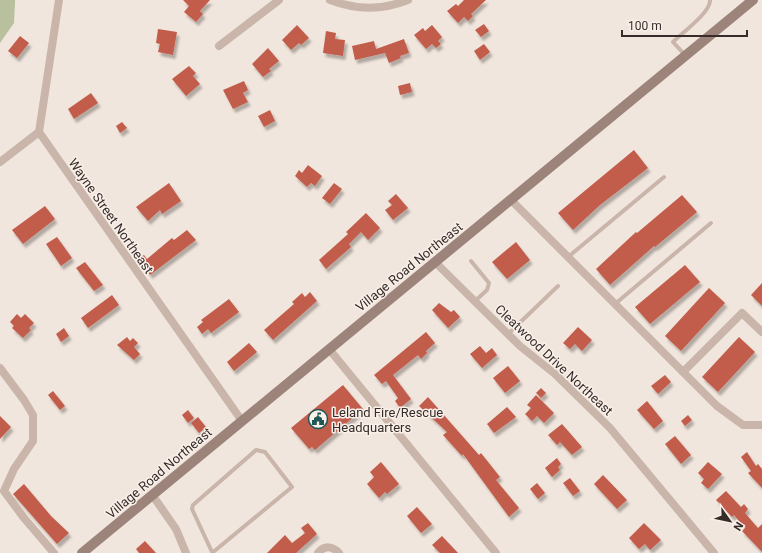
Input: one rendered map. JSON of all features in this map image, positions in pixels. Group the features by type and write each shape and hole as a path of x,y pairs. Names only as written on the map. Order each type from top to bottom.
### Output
{"main road":[{"name":"Village Road Northeast","path":"82,553 153,496 751,1"}],"street":[{"path":"0,162 39,132 59,0"},
{"path":"219,46 279,0"},
{"path":"330,0 357,8 394,6 408,0"},
{"name":"Wayne Street Northeast","path":"39,132 242,421"},
{"path":"511,200 717,406 743,425 762,425"},
{"name":"Cleatwood Drive Northeast","path":"435,262 508,335 572,389 610,428 714,553"},
{"path":"683,372 742,313 762,332"},
{"path":"329,349 496,553"},
{"path":"0,368 24,400 33,415 33,441 14,469 4,491 24,518 54,553"},
{"path":"153,496 176,529 186,553"},
{"path":"318,553 322,548 327,547 335,549 339,553"}],"lane":[{"path":"685,55 673,42 706,12 710,5 710,0"},
{"path":"568,257 664,177"},
{"path":"614,304 712,223"},
{"path":"471,260 489,283 487,290 474,302"},
{"path":"508,335 558,286"},
{"path":"260,450 265,452 292,487 212,553 192,509 193,505 245,460 260,450"}],"green space":[{"path":"0,0 15,0 15,3 14,23 0,43"}],"building":[{"path":"183,0 210,0 200,11 203,14 196,22 184,12 189,6"},
{"path":"464,0 486,0 471,14 473,16 468,21 464,17 458,23 447,11 456,4 458,6"},
{"path":"484,24 489,31 481,37 475,30"},
{"path":"297,25 309,38 301,45 299,43 291,50 282,40"},
{"path":"432,25 442,37 438,41 441,44 436,48 432,44 426,49 414,35 423,28 425,31"},
{"path":"158,29 177,32 173,55 158,52 160,44 156,43"},
{"path":"326,31 336,33 335,39 345,40 343,56 323,53"},
{"path":"20,36 29,43 17,58 8,51"},
{"path":"404,39 409,53 400,56 401,58 389,63 385,53 355,60 352,46 374,41 376,49"},
{"path":"484,44 490,52 480,60 474,51"},
{"path":"268,48 279,61 269,69 271,71 263,77 252,64"},
{"path":"189,66 196,73 193,76 200,84 186,96 172,79"},
{"path":"244,81 248,90 243,93 248,102 233,109 223,90"},
{"path":"410,83 412,92 400,95 398,86"},
{"path":"91,93 98,103 74,119 68,109"},
{"path":"270,110 275,121 264,127 258,116"},
{"path":"122,122 127,128 120,133 116,126"},
{"path":"634,150 648,168 600,205 573,230 558,213"},
{"path":"308,165 322,176 315,186 311,183 307,187 295,176 299,170 302,173"},
{"path":"169,183 181,201 162,214 160,210 148,221 136,207"},
{"path":"334,183 342,189 330,204 322,198"},
{"path":"396,194 408,208 393,220 385,210 392,205 388,201"},
{"path":"682,195 697,212 655,247 654,246 610,285 596,269 636,232 637,233"},
{"path":"45,206 55,219 23,244 12,230"},
{"path":"366,213 380,228 368,240 361,232 349,244 351,247 326,269 319,260 348,234 346,232"},
{"path":"187,230 196,240 150,275 139,258 144,255 147,259 172,238 174,240"},
{"path":"57,237 72,258 61,266 46,244"},
{"path":"516,242 530,260 507,279 492,262"},
{"path":"85,262 103,285 94,291 76,268"},
{"path":"685,265 700,282 650,324 635,307"},
{"path":"762,283 762,306 751,295"},
{"path":"709,288 725,303 681,351 665,336"},
{"path":"310,292 317,301 273,340 264,330 294,304 292,302 302,293 305,297"},
{"path":"112,295 119,305 88,328 81,318"},
{"path":"229,299 239,312 211,333 208,329 202,334 197,327 203,322 201,320"},
{"path":"439,303 451,312 454,310 460,317 448,328 432,310"},
{"path":"17,314 21,318 25,314 34,323 29,328 31,330 23,338 12,328 14,326 10,322"},
{"path":"578,327 592,340 582,351 575,344 570,349 563,343"},
{"path":"64,328 69,336 61,342 56,334"},
{"path":"426,332 435,343 426,351 427,353 421,359 418,355 393,375 411,399 400,408 395,401 398,398 386,381 382,384 374,375"},
{"path":"127,337 130,341 133,338 138,343 134,347 140,354 134,360 117,345"},
{"path":"739,337 755,352 718,392 702,377"},
{"path":"249,343 257,352 234,371 227,362"},
{"path":"480,346 486,353 492,348 497,355 482,368 470,354"},
{"path":"508,366 520,381 505,393 493,378"},
{"path":"665,375 671,382 658,394 651,386"},
{"path":"343,385 363,409 315,450 312,447 309,449 291,428"},
{"path":"541,388 546,393 541,398 536,393"},
{"path":"53,391 65,406 60,410 48,395"},
{"path":"536,395 554,413 544,423 537,416 532,421 525,414 531,408 527,405"},
{"path":"428,397 479,455 481,453 500,477 496,480 519,508 509,517 463,454 462,456 443,435 447,432 419,406"},
{"path":"647,401 663,421 654,429 637,410"},
{"path":"507,407 516,417 494,433 487,424"},
{"path":"188,410 194,418 188,423 182,415"},
{"path":"688,415 692,420 685,426 681,421"},
{"path":"0,416 11,427 0,439"},
{"path":"198,417 206,427 199,433 191,423"},
{"path":"562,424 582,447 572,455 560,442 557,445 548,435"},
{"path":"675,436 691,455 681,464 665,444"},
{"path":"747,452 756,466 758,464 762,469 762,488 748,473 751,471 741,457"},
{"path":"557,458 561,464 558,467 560,470 552,477 545,468"},
{"path":"381,462 399,484 387,494 385,492 379,498 367,484 374,477 370,472"},
{"path":"708,462 722,474 708,489 701,483 704,479 698,473"},
{"path":"603,475 627,500 617,509 594,484"},
{"path":"570,478 580,491 573,496 563,483"},
{"path":"537,483 545,493 538,499 530,489"},
{"path":"24,484 51,516 69,533 57,544 13,494"},
{"path":"726,491 741,507 744,504 748,509 745,513 758,528 762,524 762,552 742,531 745,528 734,515 732,517 716,500"},
{"path":"417,507 432,524 421,533 407,516"},
{"path":"308,523 317,534 296,553 267,553 285,535 292,543 305,533 301,528"},
{"path":"644,523 661,540 650,550 645,544 639,549 629,538"},
{"path":"442,536 458,553 440,553 432,545"},
{"path":"145,541 156,553 139,553 136,549"}],"place":[{"name":"Leland Fire/Rescue Headquarters","path":"318,419"}]}
